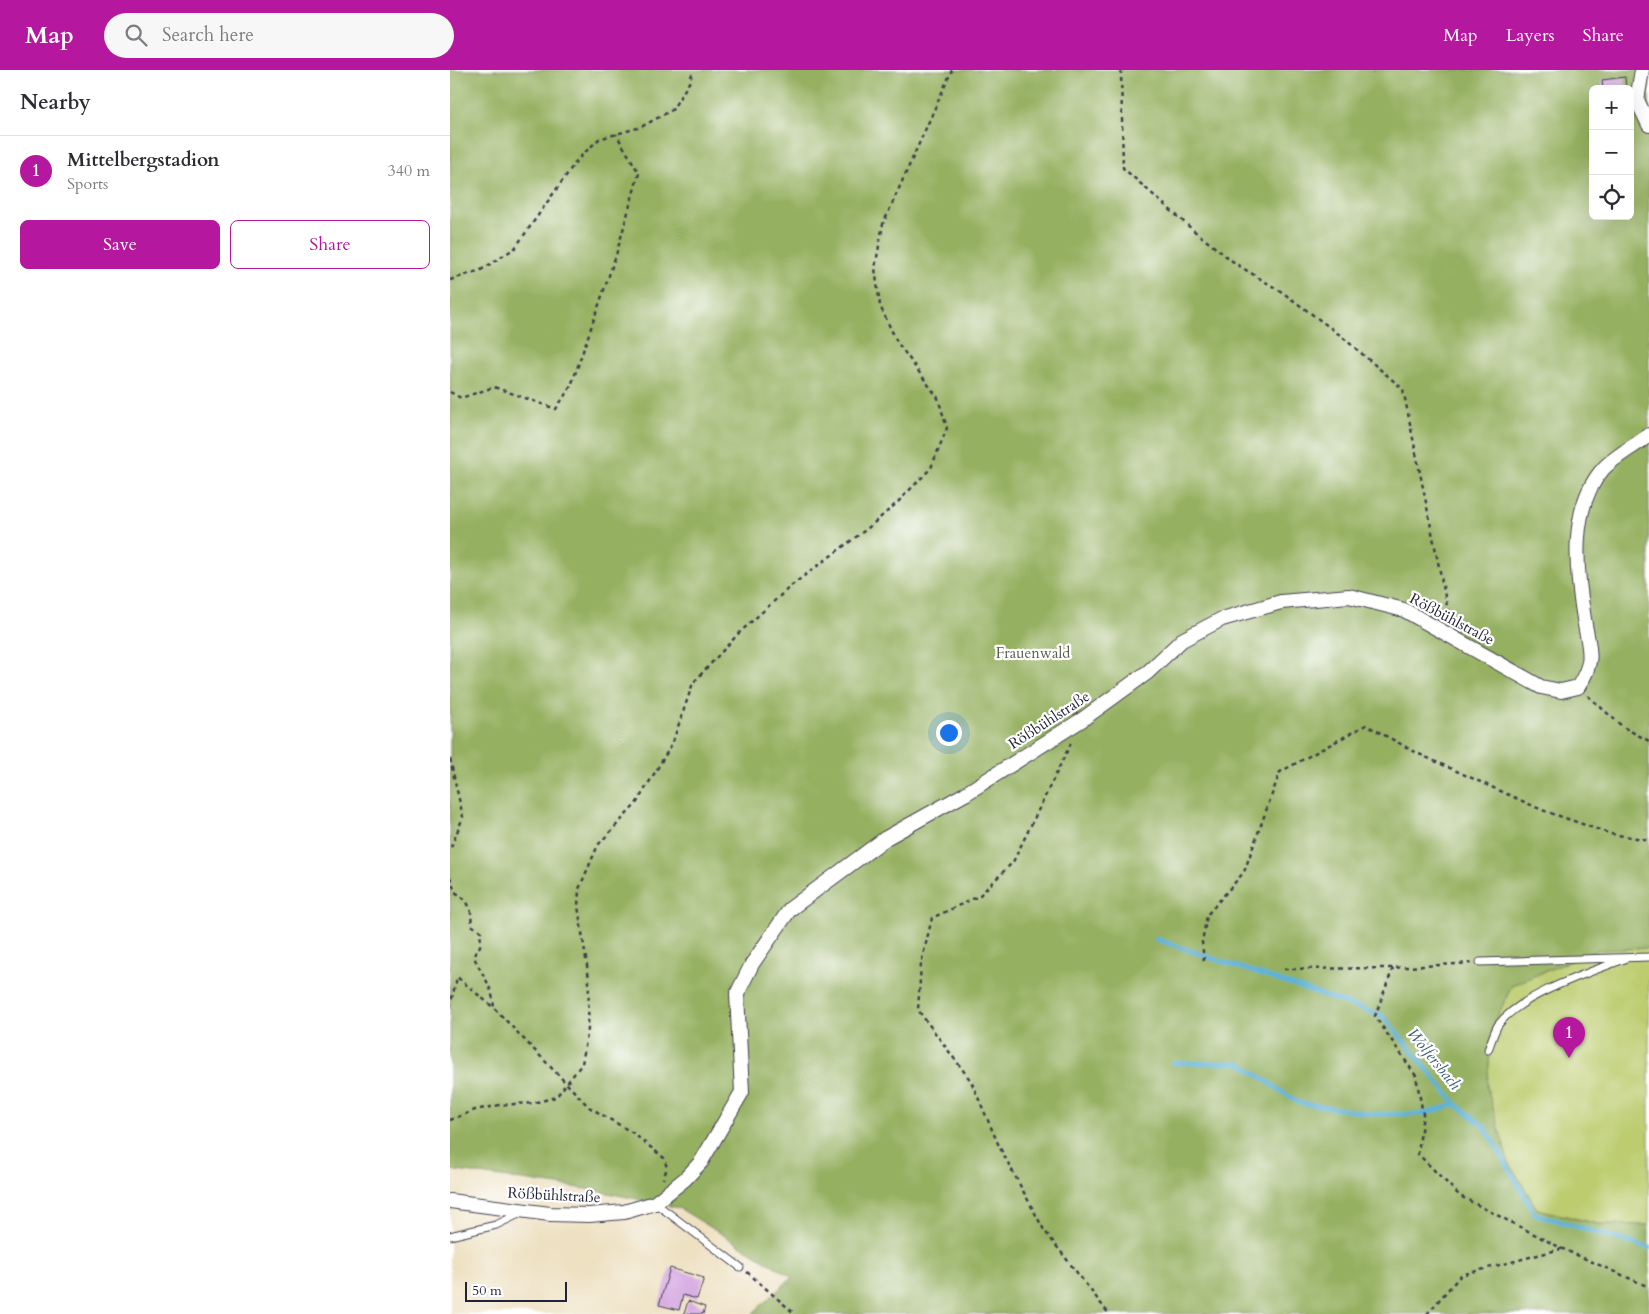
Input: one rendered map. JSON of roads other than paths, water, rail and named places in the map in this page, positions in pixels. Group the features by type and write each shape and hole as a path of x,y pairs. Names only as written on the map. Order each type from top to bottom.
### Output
{"street":[{"path":"1642,70 1637,100 1649,125"},
{"name":"Rößbühlstraße","path":"450,1201 525,1211 589,1215 624,1212 655,1203 685,1179 701,1162 742,1092 737,994 752,964 790,909 886,838 964,794 1083,719 1148,672 1182,640 1222,619 1281,602 1349,596 1404,610 1541,687 1560,691 1578,687 1589,670 1590,657 1582,606 1577,529 1585,498 1604,469 1649,435"}],"lane":[{"path":"1480,962 1649,957"},
{"path":"1488,1050 1498,1025 1522,1004 1549,989 1627,958"},
{"path":"655,1203 740,1267"},
{"path":"450,1236 496,1226 525,1211"}],"waterway":[{"name":"Wolfersbach","path":"1156,939 1383,1016 1456,1104 1485,1127 1535,1214 1649,1248"},
{"path":"1173,1063 1240,1063 1299,1103 1373,1114 1423,1114 1456,1104"}],"place":[{"name":"Mittelbergstadion","path":"1569,1058"}],"park label":[{"name":"Frauenwald","path":"1033,653"}]}
